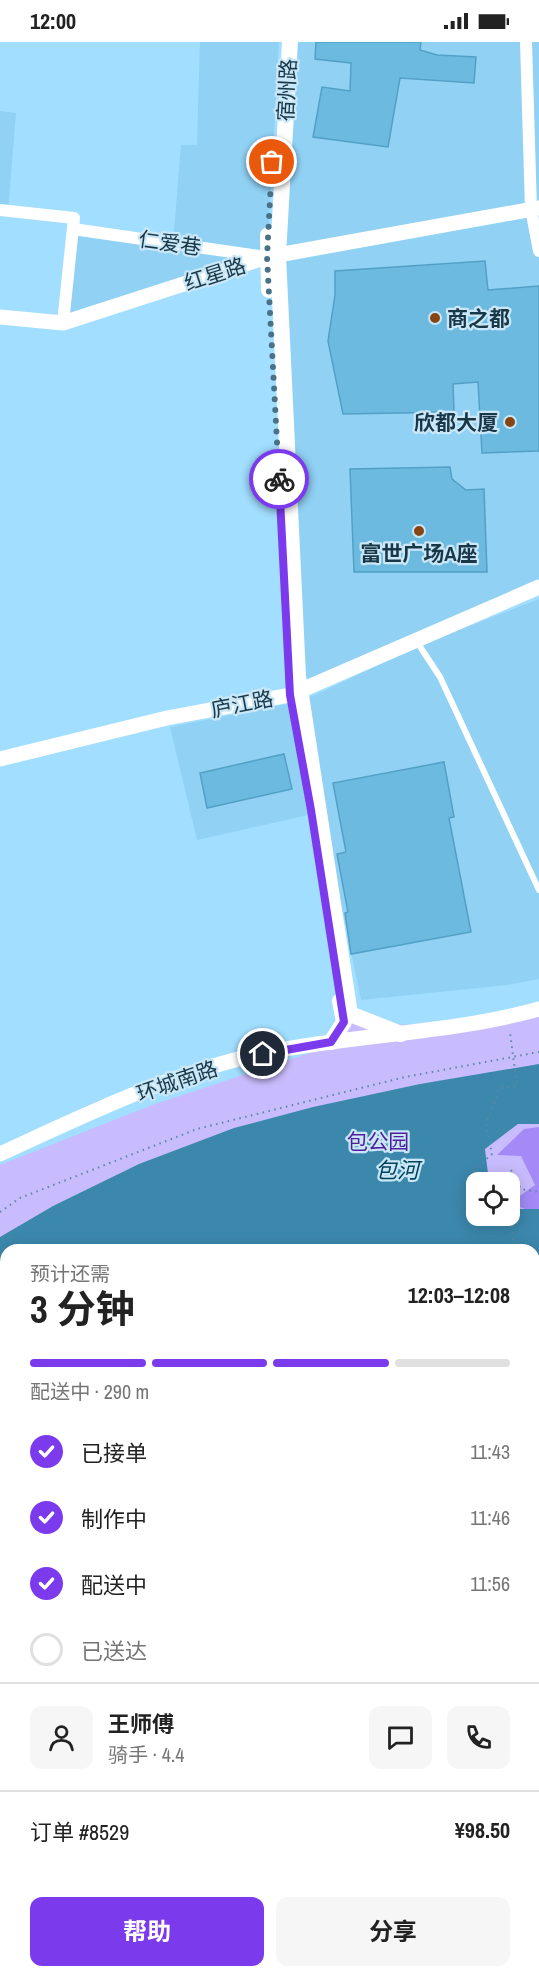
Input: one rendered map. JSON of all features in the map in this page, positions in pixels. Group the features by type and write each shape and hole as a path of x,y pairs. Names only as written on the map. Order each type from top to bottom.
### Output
{"main road":[{"name":"宿州路","path":"279,42 273,256 295,693 344,1022 331,1042"},
{"name":"宿州路","path":"273,256 290,42"},
{"name":"宿州路","path":"295,693 350,1014 401,1034"}],"street":[{"path":"526,42 539,251"},
{"name":"红星路","path":"0,317 63,323 273,256 535,209"},
{"path":"0,210 74,218 63,323"},
{"name":"仁爱巷","path":"73,229 273,256"},
{"name":"庐江路","path":"0,759 167,718 295,693 539,587"},
{"name":"环城南路","path":"0,1154 100,1109 175,1080 263,1054 331,1042 499,1020 539,1009"}],"lane":[{"path":"415,639 440,677 539,890"}],"path":[{"path":"472,1172 492,1154 486,1124 500,1088 517,1086 509,1025"},
{"path":"0,1212 20,1198 197,1129 405,1077 539,1052"},
{"path":"511,1170 521,1189 539,1192"},
{"path":"512,1226 514,1244"}],"shaded area":[{"path":"200,42 279,42 267,257 63,323 73,229 173,243 181,145 197,145"},
{"path":"290,42 539,42 539,587 299,691 278,256"},
{"path":"0,111 16,113 8,211 0,210"},
{"path":"539,599 539,979 507,985 361,1000 322,812 197,840 170,727 286,704 315,695 423,644"},
{"path":"539,1127 539,1209 520,1207 520,1196 535,1185 521,1156 497,1155 524,1129"}],"green space":[{"name":"包河","path":"539,1008 539,1244 0,1244 0,1165 152,1105 325,1048 351,1018 405,1025 508,1014"}],"water":[{"name":"包河","path":"539,1064 539,1124 518,1124 485,1149 488,1172 466,1172 466,1226 520,1226 520,1209 539,1209 539,1244 0,1244 0,1237 53,1206 139,1164 234,1128 313,1107 420,1084"}],"building":[{"path":"316,42 421,42 420,50 437,55 476,57 474,83 400,78 388,147 313,137 322,87 350,91 351,63 315,59"},
{"name":"商之都","path":"485,261 488,290 539,286 539,451 482,453 478,382 453,384 454,412 343,414 328,341 335,295 335,271"},
{"name":"富世广场A座","path":"450,467 452,479 466,490 484,489 487,572 354,572 350,469"},
{"path":"284,754 292,789 207,808 200,773"},
{"path":"444,762 454,817 449,818 471,932 351,954 345,913 348,912 337,854 346,852 333,783"}],"way so far":[{"path":"272,162 267,257 279,479"}],"place":[{"name":"商之都","path":"435,318"},
{"name":"欣都大厦","path":"510,422"},
{"name":"富世广场A座","path":"419,531"}],"route":[{"path":"263,1054 331,1042 344,1022 311,810 290,695 279,479"}],"park label":[{"name":"包公园","path":"378,1141"}]}
